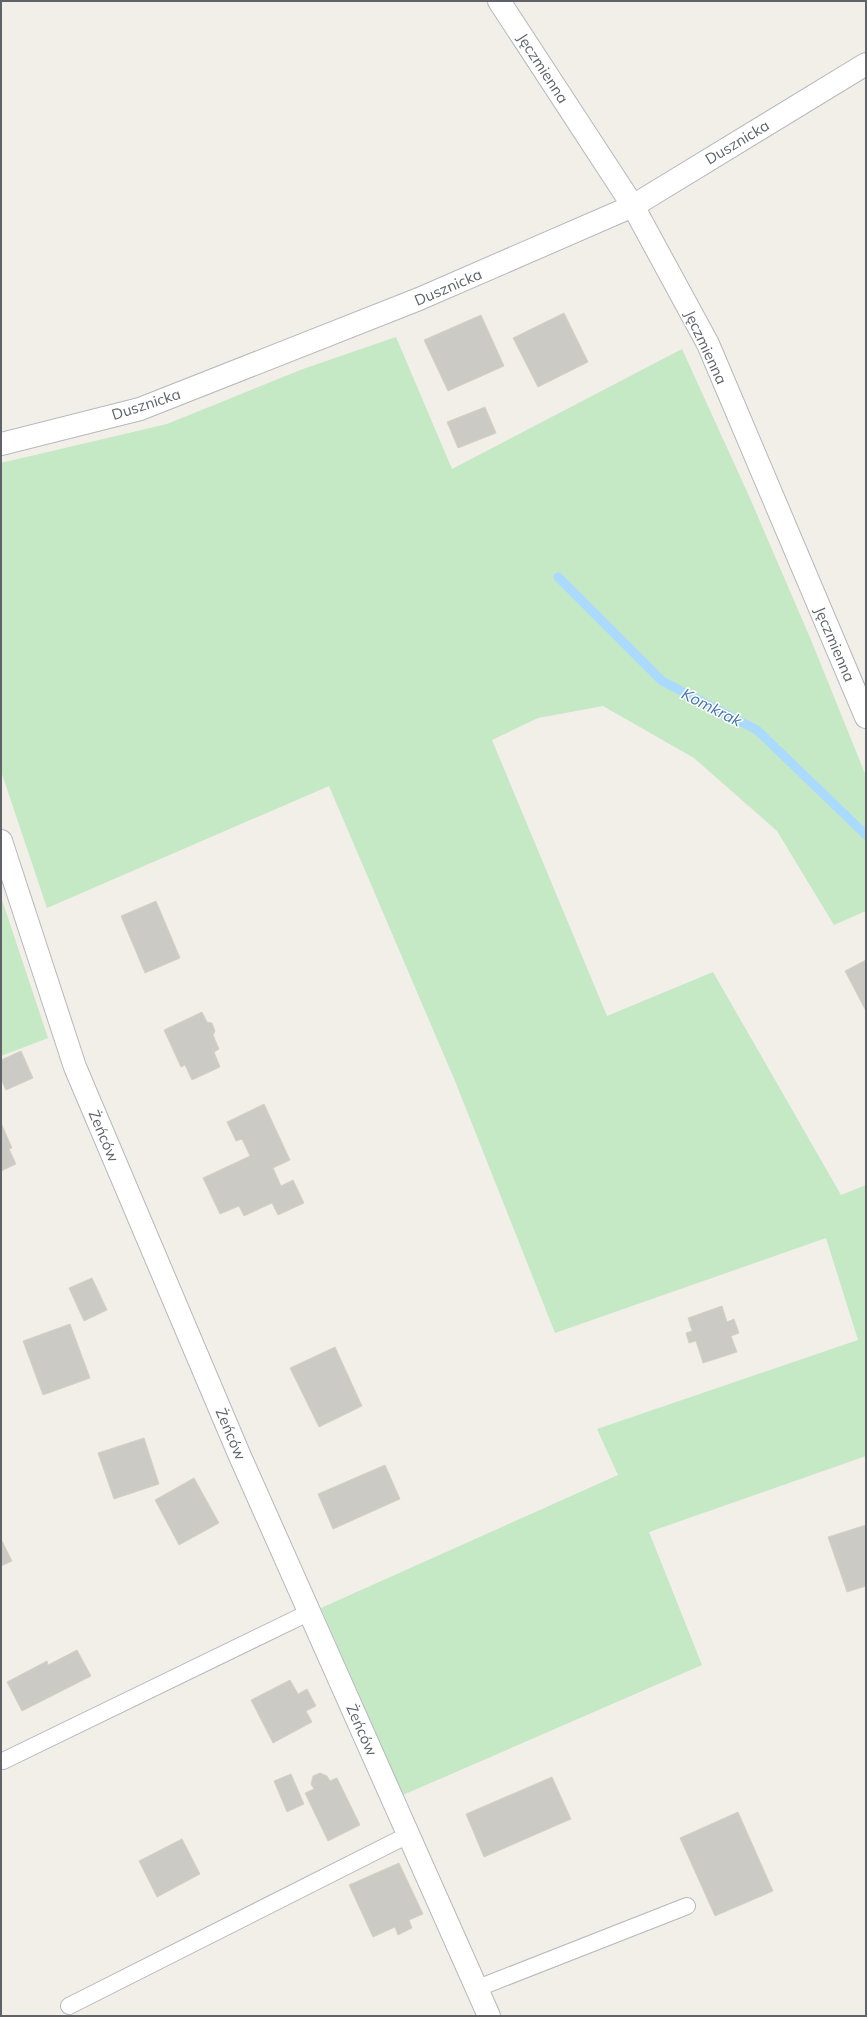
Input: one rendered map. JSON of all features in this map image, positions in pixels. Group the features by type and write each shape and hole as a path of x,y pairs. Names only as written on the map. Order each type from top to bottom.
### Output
{"street":[{"name":"Jęczmienna","path":"499,1 633,206 708,344 866,717"},
{"name":"Dusznicka","path":"1,444 140,408 419,299 633,206 866,64"},
{"name":"Żeńców","path":"1,841 75,1067 239,1454 408,1835 478,1988 489,2016"}],"lane":[{"path":"3,1761 310,1612"},
{"path":"69,2006 408,1835"},
{"path":"478,1988 687,1906"}],"green space":[{"path":"396,337 452,469 682,349 749,496 811,640 866,776 866,911 834,925 777,831 694,758 603,706 538,718 492,740 607,1016 713,972 841,1195 866,1185 866,1456 649,1532 702,1665 403,1795 321,1608 618,1475 597,1429 858,1340 826,1238 555,1333 455,1081 329,786 47,908 1,771 1,463 167,424 303,369"},
{"path":"1,897 48,1038 1,1056"}],"building":[{"path":"564,313 588,362 538,387 513,338"},
{"path":"481,315 504,366 448,391 424,340"},
{"path":"485,407 496,433 458,448 447,422"},
{"path":"156,901 180,958 145,973 121,916"},
{"path":"866,960 866,1011 845,971"},
{"path":"202,1012 207,1022 212,1023 215,1031 213,1035 219,1049 214,1052 220,1067 192,1080 185,1065 181,1067 164,1030"},
{"path":"21,1051 33,1078 6,1090 1,1079 1,1060"},
{"path":"264,1104 290,1160 273,1168 281,1186 293,1180 304,1203 278,1215 272,1203 244,1216 239,1206 220,1214 203,1178 250,1156 242,1139 236,1141 227,1122"},
{"path":"1,1123 12,1148 9,1149 16,1164 1,1171"},
{"path":"92,1278 107,1310 84,1321 69,1288"},
{"path":"722,1306 727,1322 734,1319 739,1333 731,1336 737,1352 703,1363 696,1341 689,1343 686,1333 692,1331 688,1318"},
{"path":"70,1324 90,1378 43,1395 23,1341"},
{"path":"335,1347 362,1406 319,1427 290,1368"},
{"path":"144,1438 159,1484 114,1499 98,1453"},
{"path":"385,1465 400,1499 333,1529 318,1494"},
{"path":"194,1478 219,1523 179,1545 155,1500"},
{"path":"866,1525 866,1586 847,1592 828,1537"},
{"path":"1,1539 12,1561 1,1566"},
{"path":"77,1650 91,1676 22,1711 7,1682 47,1661 48,1665"},
{"path":"290,1680 298,1694 307,1689 316,1706 306,1711 312,1722 273,1743 251,1700"},
{"path":"320,1773 327,1776 330,1781 337,1778 360,1825 328,1841 305,1793 314,1789 311,1784 313,1776"},
{"path":"291,1774 304,1804 287,1812 274,1781"},
{"path":"552,1777 571,1819 484,1857 466,1814"},
{"path":"738,1812 773,1891 715,1916 680,1838"},
{"path":"182,1839 200,1874 157,1897 139,1861"},
{"path":"399,1863 423,1914 409,1920 412,1928 398,1935 395,1927 373,1937 349,1885"}],"waterway":[{"name":"Komkrak","path":"558,577 662,681 757,730 866,835"}]}
